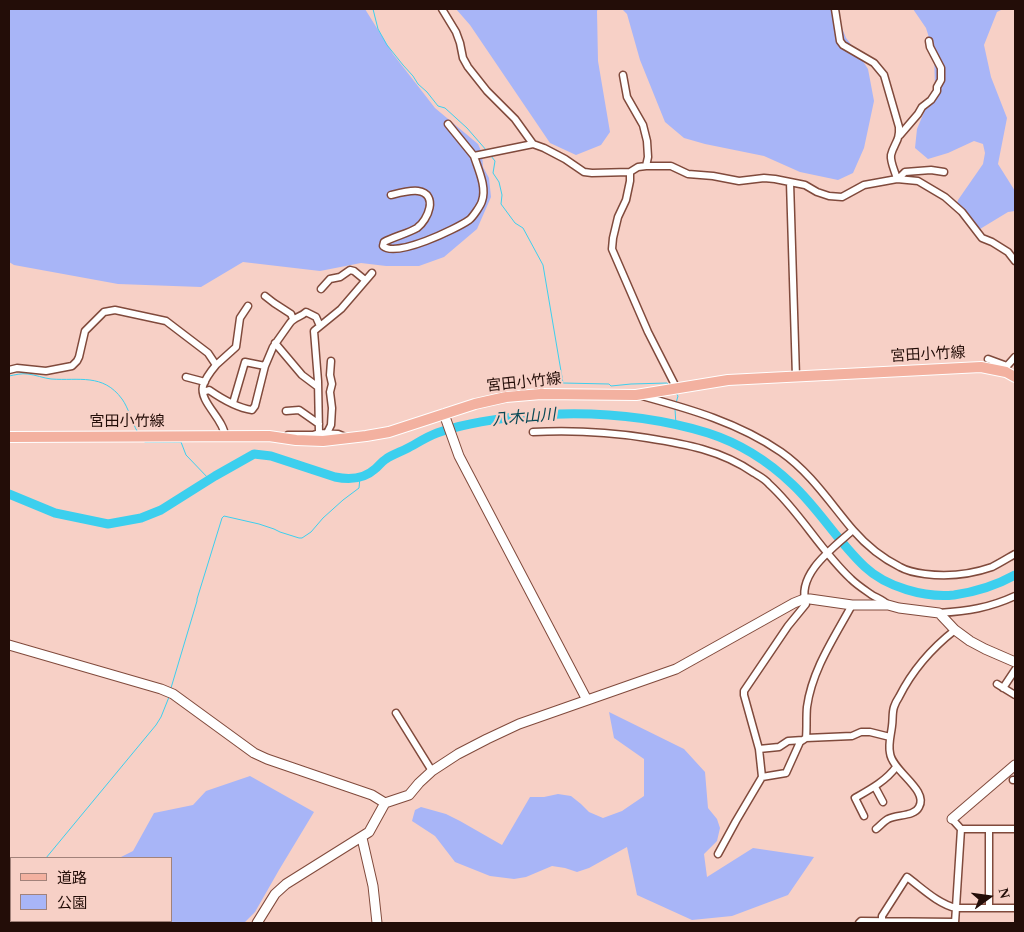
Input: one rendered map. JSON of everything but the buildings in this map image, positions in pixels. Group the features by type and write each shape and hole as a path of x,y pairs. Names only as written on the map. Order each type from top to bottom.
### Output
{"main road":[{"name":"宮田小竹線","path":"9,437 269,436 323,441 389,432 445,418 475,404 506,397 541,394 636,395 728,380 981,367 1010,371"}],"street":[{"path":"442,9 456,32 468,67 487,91 515,119 533,144"},
{"path":"835,9 840,41 843,45 874,63 884,75 900,135"},
{"path":"898,179 891,161 891,155 900,135 922,107 931,100 941,80 941,68 928,41"},
{"path":"622,75 627,97 643,125 647,141 648,156 646,166"},
{"path":"391,195 422,192 428,196 430,209 424,222 416,229 384,242 383,246 386,248 401,248 422,242 471,219 482,201 483,188 474,156 448,124"},
{"path":"474,156 533,144 565,159 584,172 630,172 638,167 671,166 688,174 714,176 739,181 764,178 775,179 805,185 829,196 842,197 864,185 898,179 918,181 945,197 962,212 982,238 1008,252 1015,261"},
{"path":"898,179 905,172 921,170 944,172"},
{"path":"630,172 626,200 618,216 612,249 648,332 677,389"},
{"path":"790,182 796,377"},
{"path":"321,289 330,279 340,277 350,270 365,280"},
{"path":"319,433 314,331 341,309 372,273"},
{"path":"265,296 291,314 293,319"},
{"path":"225,436 225,430 203,392 203,386 216,365 236,347 239,321 248,306"},
{"path":"9,370 17,368 46,371 72,366 79,357 85,331 104,312 115,310 166,321 208,353 216,365"},
{"path":"203,392 209,390 221,398 252,410 255,406 272,347 293,319 306,312 316,317 320,326"},
{"path":"276,343 302,374 318,387"},
{"path":"988,359 1010,371 1015,358"},
{"path":"327,433 331,425 332,408 330,392 332,384 330,375 331,361"},
{"path":"233,403 245,362 266,366"},
{"path":"186,377 205,382"},
{"path":"636,395 689,409 724,421 781,452 817,484 853,530 871,548 901,568 940,576 956,576 993,566 1015,554"},
{"path":"286,411 299,410 319,424"},
{"path":"445,418 459,456 587,700"},
{"path":"533,432 598,432 635,436 701,448 726,457 768,482 792,506 827,553 851,579 888,605"},
{"path":"280,438 289,435 327,433 338,434 347,439"},
{"path":"718,854 762,777 759,749 744,691 788,626 806,604 803,596 804,589 811,571 827,553 853,530"},
{"path":"257,923 275,894 286,884 362,838 369,832 385,803 409,794 432,771 458,754 519,724 676,669 794,603 810,599 852,606 888,605 939,613 966,612 994,605 1015,596"},
{"path":"762,777 786,774 800,742 804,739 812,684 822,660 852,606"},
{"path":"939,613 955,630 977,645 1015,662"},
{"path":"876,829 888,819 912,813 920,805 921,798 918,791 896,767 890,753 894,707 905,686 938,644 955,630"},
{"path":"9,645 167,691 254,753 372,795 385,803"},
{"path":"1003,688 1015,670"},
{"path":"997,684 1015,695"},
{"path":"396,713 432,771"},
{"path":"759,749 779,747 788,741 852,736 861,732 870,732 890,737"},
{"path":"859,923 861,921 956,923 961,829 952,819 1015,765"},
{"path":"864,816 855,798 875,787 896,767"},
{"path":"875,787 883,802"},
{"path":"961,829 1015,829"},
{"path":"989,829 989,908"},
{"path":"362,838 373,886 377,923"},
{"path":"882,922 882,916 907,877 951,907 1015,908"}],"green space":[{"path":"9,9 365,9 393,54 435,108 478,144 482,153 483,167 489,178 491,197 477,229 444,257 419,266 386,266 361,263 320,271 243,262 201,287 118,284 14,265 9,262"},
{"path":"456,9 598,9 598,61 610,132 601,145 576,155 550,143 470,25"},
{"path":"622,9 839,9 838,18 846,38 868,69 874,101 864,148 853,173 838,180 800,172 764,156 684,138 665,122 640,60 627,14"},
{"path":"913,9 1003,9 997,12 984,45 991,77 1007,118 998,164 1015,191 1015,211 1008,212 980,229 967,225 955,210 958,200 983,164 985,153 983,144 974,141 948,153 928,159 915,148 917,129 935,86 934,53 926,28"},
{"path":"609,712 684,749 705,772 708,808 717,819 720,828 717,841 704,854 707,877 753,848 814,857 788,895 732,916 692,920 637,895 627,847 589,868 577,872 552,866 526,877 514,879 490,876 455,862 435,836 412,821 415,810 421,807 446,814 502,845 530,797 558,794 571,796 589,812 603,818 622,811 644,796 644,759 614,738"},
{"path":"250,776 314,812 255,912 244,923 67,923 172,922 172,857 121,857 133,851 154,813 193,805 206,791"}],"waterway":[{"path":"373,9 378,29 387,45 418,84 438,106 445,108 467,128 487,151"},
{"path":"491,156 495,161 493,173 499,182 502,195 501,204 515,223 523,228 543,265 563,383 609,384 611,386 667,383 670,386"},
{"path":"9,376 28,374 51,379 90,380 107,385 122,399 137,431"},
{"path":"676,393 678,396 676,403"},
{"path":"675,409 676,425"},
{"name":"八木山川","path":"9,494 55,513 108,524 141,518 161,510 254,454 271,456 335,477 356,478 366,475 383,461 429,436 456,427 515,417 540,415 613,415 661,422 708,433 731,442 753,454 783,476 802,494 865,567 884,580 906,590 931,595 954,595 986,588 1015,575"},
{"path":"145,442 181,442 186,455 210,480"},
{"path":"171,688 222,518 224,516 259,524 302,538 311,532 343,500 359,488 360,477"},
{"path":"47,857 156,725 169,697"}]}
